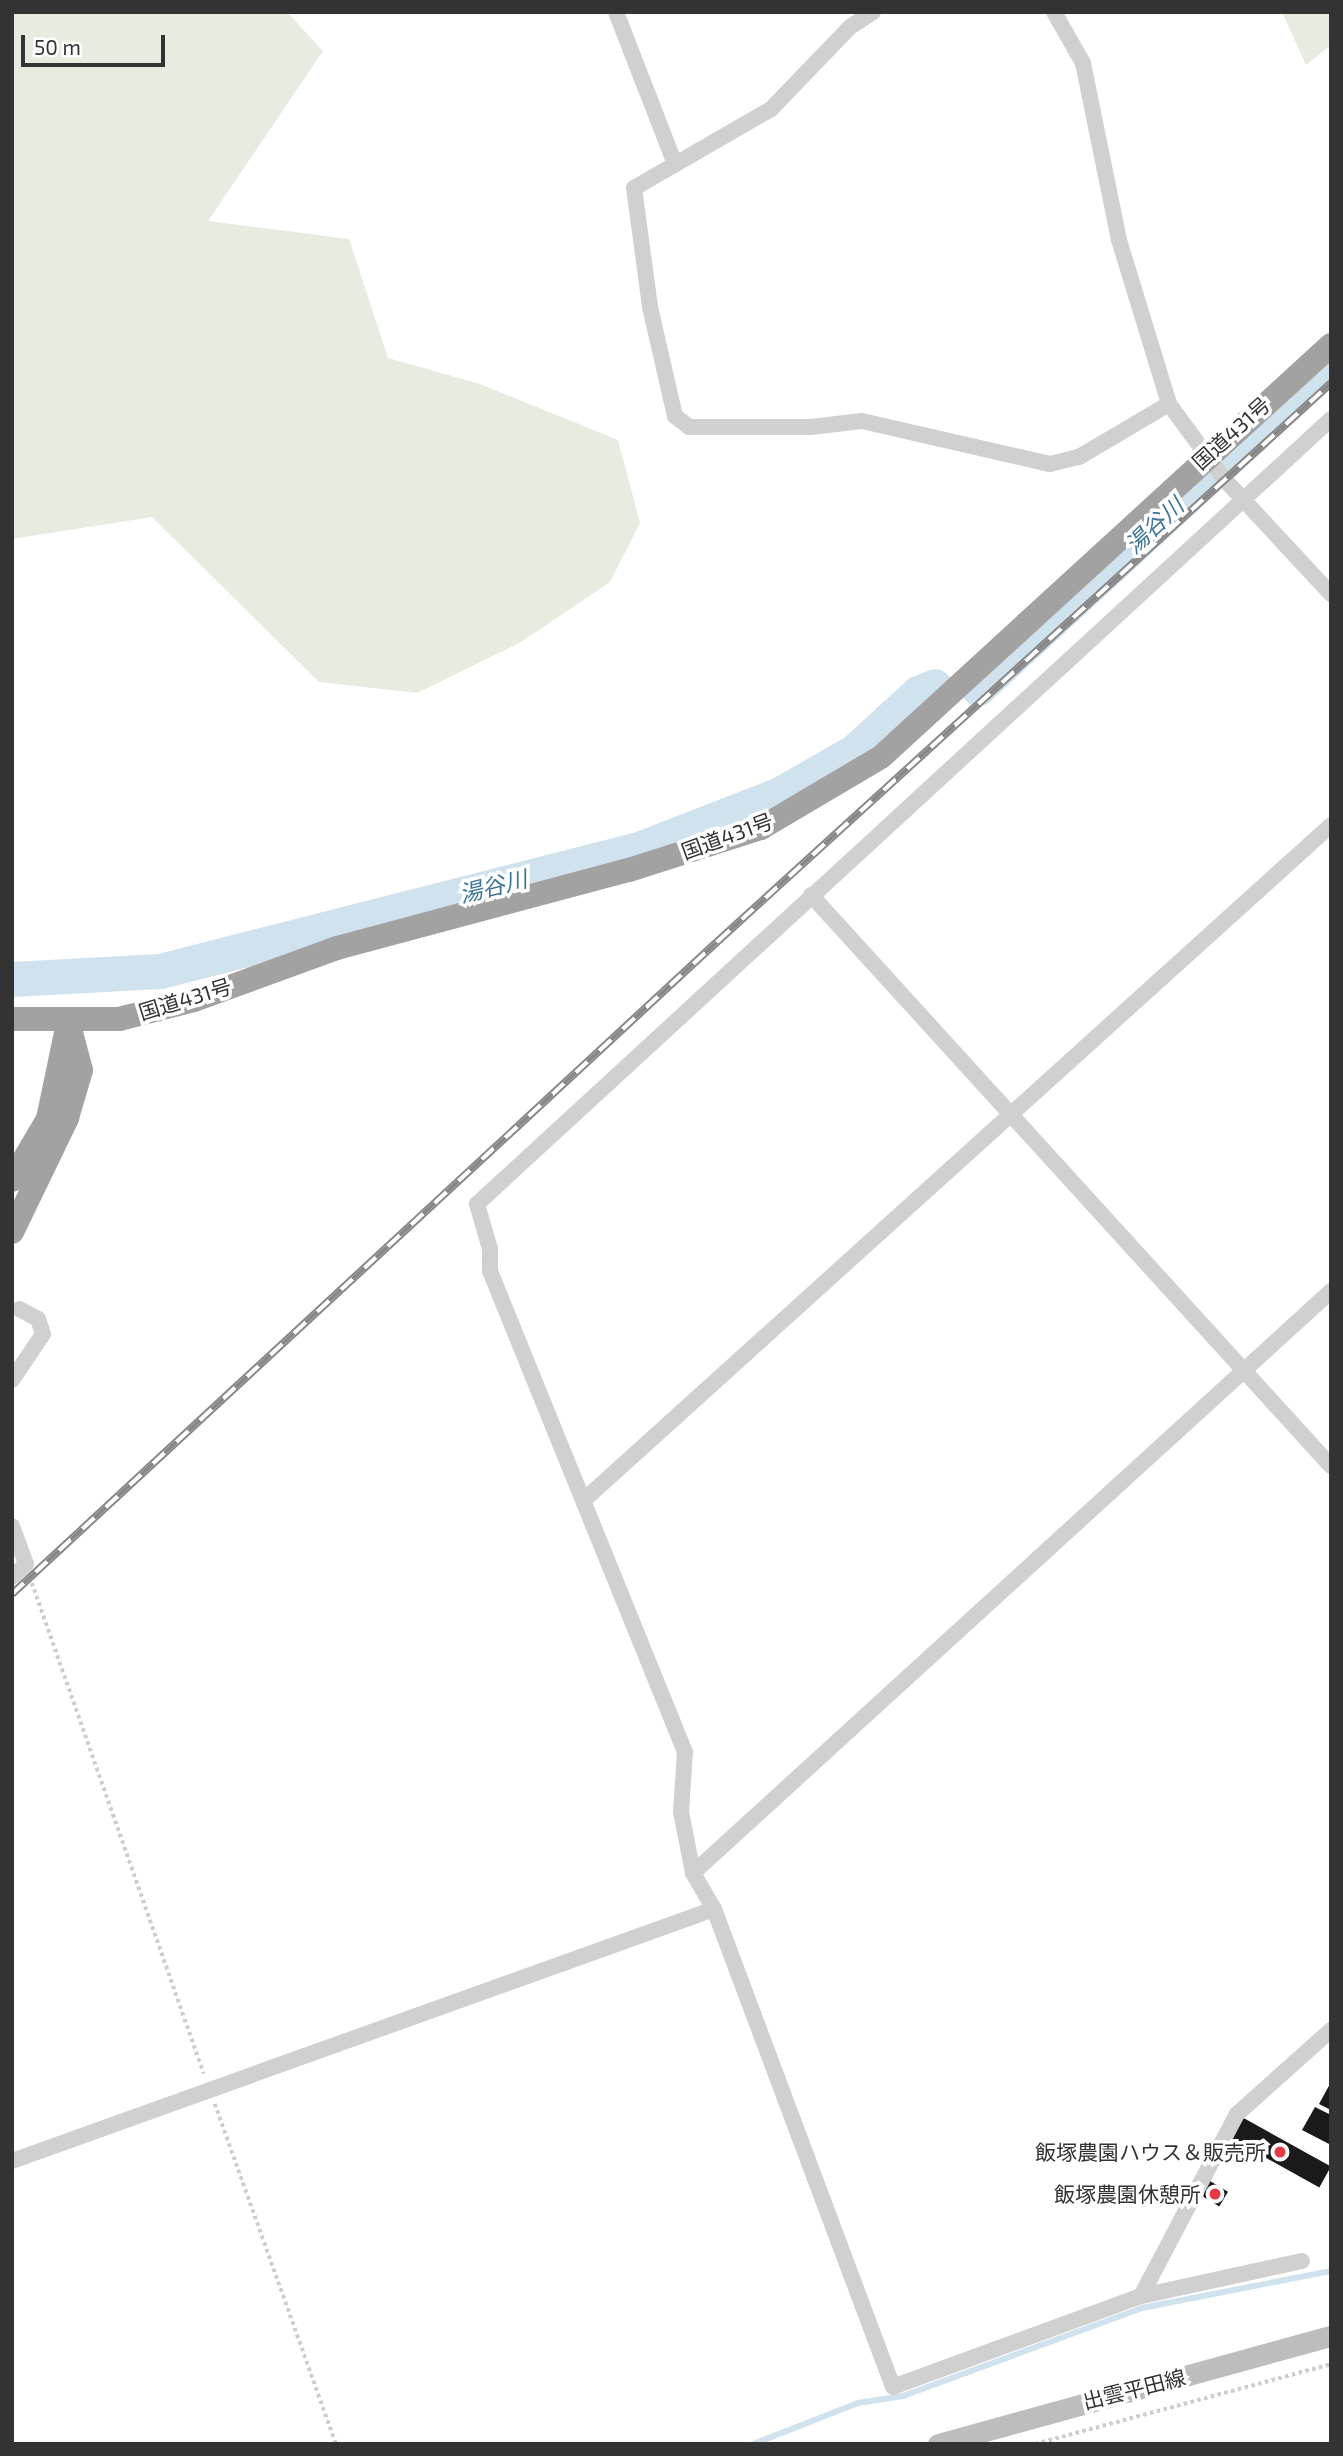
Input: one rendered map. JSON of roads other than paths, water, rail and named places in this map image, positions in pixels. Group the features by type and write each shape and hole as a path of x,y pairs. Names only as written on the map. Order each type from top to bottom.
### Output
{"highway":[{"name":"国道431号","path":"12,1019 68,1021 119,1018 194,1000 337,948 629,870 761,828 881,757 1207,454 1331,345"},
{"path":"12,1180 48,1119 68,1021"},
{"path":"12,1231 62,1130 81,1070 68,1021"}],"main road":[{"name":"出雲平田線","path":"938,2444 1331,2336"}],"street":[{"path":"616,12 675,164"},
{"path":"873,12 849,27 771,109 634,188 650,307 675,416 689,427 811,427 862,421 1050,464 1079,457 1170,404"},
{"path":"1054,12 1083,63 1119,240 1170,404 1207,454 1331,594"},
{"path":"1302,2261 1141,2296 893,2387 714,1909 693,1872 681,1812 685,1752 491,1271 491,1249 477,1204 1331,419"},
{"path":"584,1500 1013,1116 1331,825"},
{"path":"811,895 1331,1466"},
{"path":"693,1872 1331,1291"},
{"path":"12,1380 43,1334 38,1319 19,1309"},
{"path":"12,1526 26,1564 12,1577"},
{"path":"12,2161 211,2092 714,1909"},
{"path":"1141,2296 1237,2114 1331,2030"}],"waterway":[{"name":"湯谷川","path":"978,688 1331,363"},
{"name":"湯谷川","path":"12,979 160,971 641,848 780,794 855,751 918,693 935,686"},
{"path":"753,2444 858,2403 903,2396 1142,2308 1331,2271"}],"railway":[{"path":"12,1594 718,941 1331,383"}],"place":[{"name":"飯塚農園ハウス＆販売所","path":"1280,2152"},
{"name":"飯塚農園休憩所","path":"1215,2194"}]}
